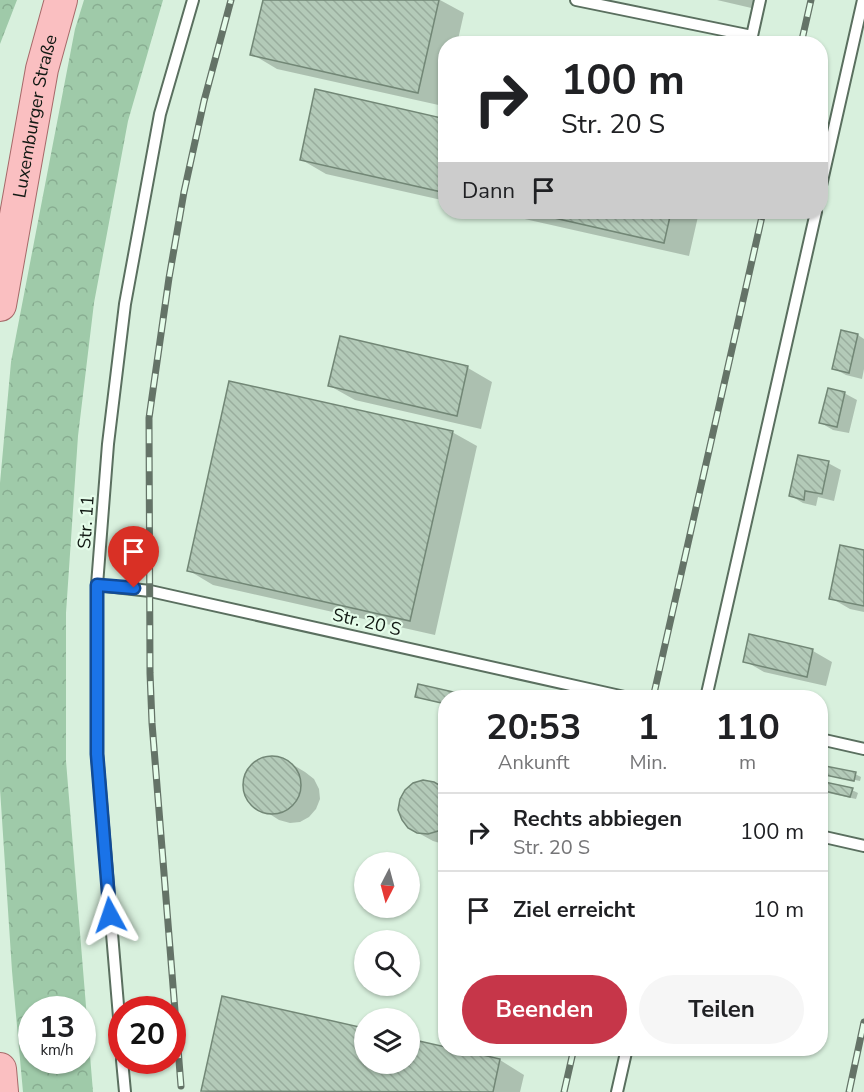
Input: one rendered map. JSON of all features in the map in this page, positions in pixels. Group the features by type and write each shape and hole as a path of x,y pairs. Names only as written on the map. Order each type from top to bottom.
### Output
{"main road":[{"name":"Luxemburger Straße","path":"0,305 42,69 61,0"},
{"path":"0,1069 2,1092"}],"lane":[{"name":"Str. 11","path":"117,996 97,754 97,585 108,444 125,304 160,114 193,0"},
{"path":"576,0 752,36 760,0"},
{"path":"828,155 863,0"},
{"path":"708,690 814,219"},
{"name":"Str. 20 S","path":"97,585 150,591 593,690"},
{"path":"828,741 864,749"},
{"path":"828,838 864,846"},
{"path":"617,1092 625,1056"},
{"path":"123,1074 125,1092"}],"green space":[{"path":"0,0 17,0 0,44"},
{"path":"84,0 163,0 128,121 94,303 78,436 66,613 66,761 85,996 18,996 18,1037 0,789 0,483 11,362 75,29"},
{"path":"21,1074 92,1074 93,1092 23,1092"}],"building":[{"path":"263,0 439,0 418,93 250,55"},
{"path":"315,89 438,117 438,191 300,160"},
{"path":"559,219 669,219 664,243"},
{"path":"841,330 858,334 849,373 832,369"},
{"path":"340,336 468,366 457,416 328,386"},
{"path":"229,381 453,431 410,621 187,571"},
{"path":"828,388 845,392 837,427 819,423"},
{"path":"798,455 829,461 822,494 805,491 804,500 789,496"},
{"path":"840,545 864,550 864,606 829,599"},
{"path":"749,634 813,649 807,677 743,662"},
{"path":"418,684 445,690 438,690 438,702 415,697"},
{"path":"272,756 283,758 296,769 301,785 299,796 288,809 272,814 261,812 248,801 243,785 245,774 256,761"},
{"path":"828,767 856,772 854,781 828,776"},
{"path":"423,780 438,784 438,831 428,834 417,833 408,828 402,820 398,810 400,799 413,783"},
{"path":"828,783 853,788 850,797 828,792"},
{"path":"222,996 354,1026 354,1074 420,1074 420,1041 438,1045 438,1056 487,1056 500,1059 493,1092 201,1091"}],"railway":[{"path":"181,1086 152,723 149,418 184,192 204,101 231,0"},
{"path":"803,36 811,0"},
{"path":"655,690 761,219"},
{"path":"849,1092 864,1022"},
{"path":"564,1092 572,1056"}],"route":[{"path":"110,915 97,754 97,585 134,588"}]}
